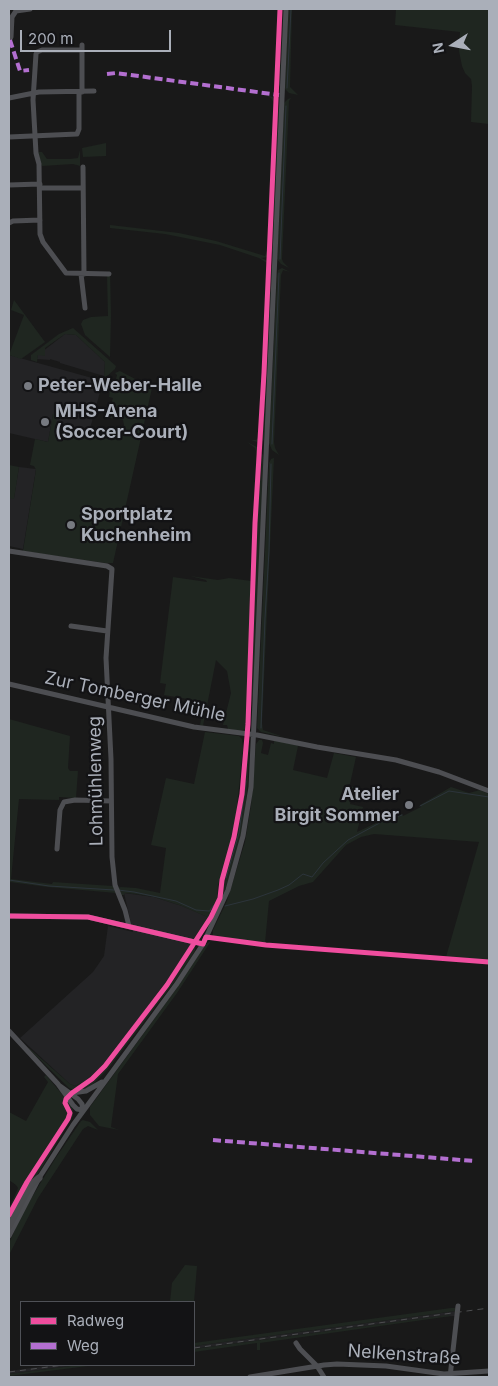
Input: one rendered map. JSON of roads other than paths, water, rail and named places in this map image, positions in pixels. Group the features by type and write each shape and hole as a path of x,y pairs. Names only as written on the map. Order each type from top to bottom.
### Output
{"main road":[{"path":"9,1226 27,1191 39,1178"}],"street":[{"path":"9,41 12,16 15,10 30,9"},
{"path":"9,1236 39,1178 83,1110 176,985 203,944 223,902 237,862 246,822 251,787 286,9"},
{"path":"9,137 35,136 73,135 78,134 82,48 37,52 36,54 33,93 35,136 36,154 39,162 42,239 67,274 109,274"},
{"path":"9,98 33,93 94,91"},
{"path":"83,167 82,274 86,308"},
{"path":"9,185 83,188"},
{"path":"9,223 13,221 40,220"},
{"name":"Lohmühlenweg","path":"9,551 107,566 111,568 113,573 107,632 112,858 116,890 125,910 129,926"},
{"path":"71,626 107,632"},
{"name":"Zur Tomberger Mühle","path":"9,684 194,726 253,734 407,762 489,791"},
{"path":"57,849 60,810 64,802 75,800 111,801"},
{"path":"9,916 80,916 203,944"},
{"path":"9,1031 58,1084 73,1105 77,1109 83,1110"},
{"path":"72,1093 86,1091 104,1080"},
{"path":"58,1084 72,1093 82,1104 83,1110"},
{"path":"450,1376 458,1306"},
{"path":"296,1343 317,1366 324,1377"},
{"name":"Nelkenstraße","path":"250,1377 278,1375 327,1364 370,1365 450,1376 489,1371"}],"waterway":[{"path":"287,88 291,9"},
{"path":"280,259 286,106"},
{"path":"272,444 279,273"},
{"path":"261,728 271,464"},
{"path":"246,767 248,748"},
{"path":"226,878 239,833 246,781"},
{"path":"420,806 449,791 489,797"},
{"path":"225,906 278,890 289,885 303,874 312,877 323,863 348,840 387,819 402,815"},
{"path":"9,880 49,886 114,890"},
{"path":"118,890 176,901 196,910 214,910"},
{"path":"210,910 214,905"}],"railway":[{"path":"195,1348 489,1308"},
{"path":"9,1372 56,1366"}],"place":[{"name":"Peter-Weber-Halle","path":"28,386"},
{"name":"MHS-Arena (Soccer-Court)","path":"45,422"},
{"name":"Sportplatz Kuchenheim","path":"71,525"},
{"name":"Atelier Birgit Sommer","path":"409,805"}]}
